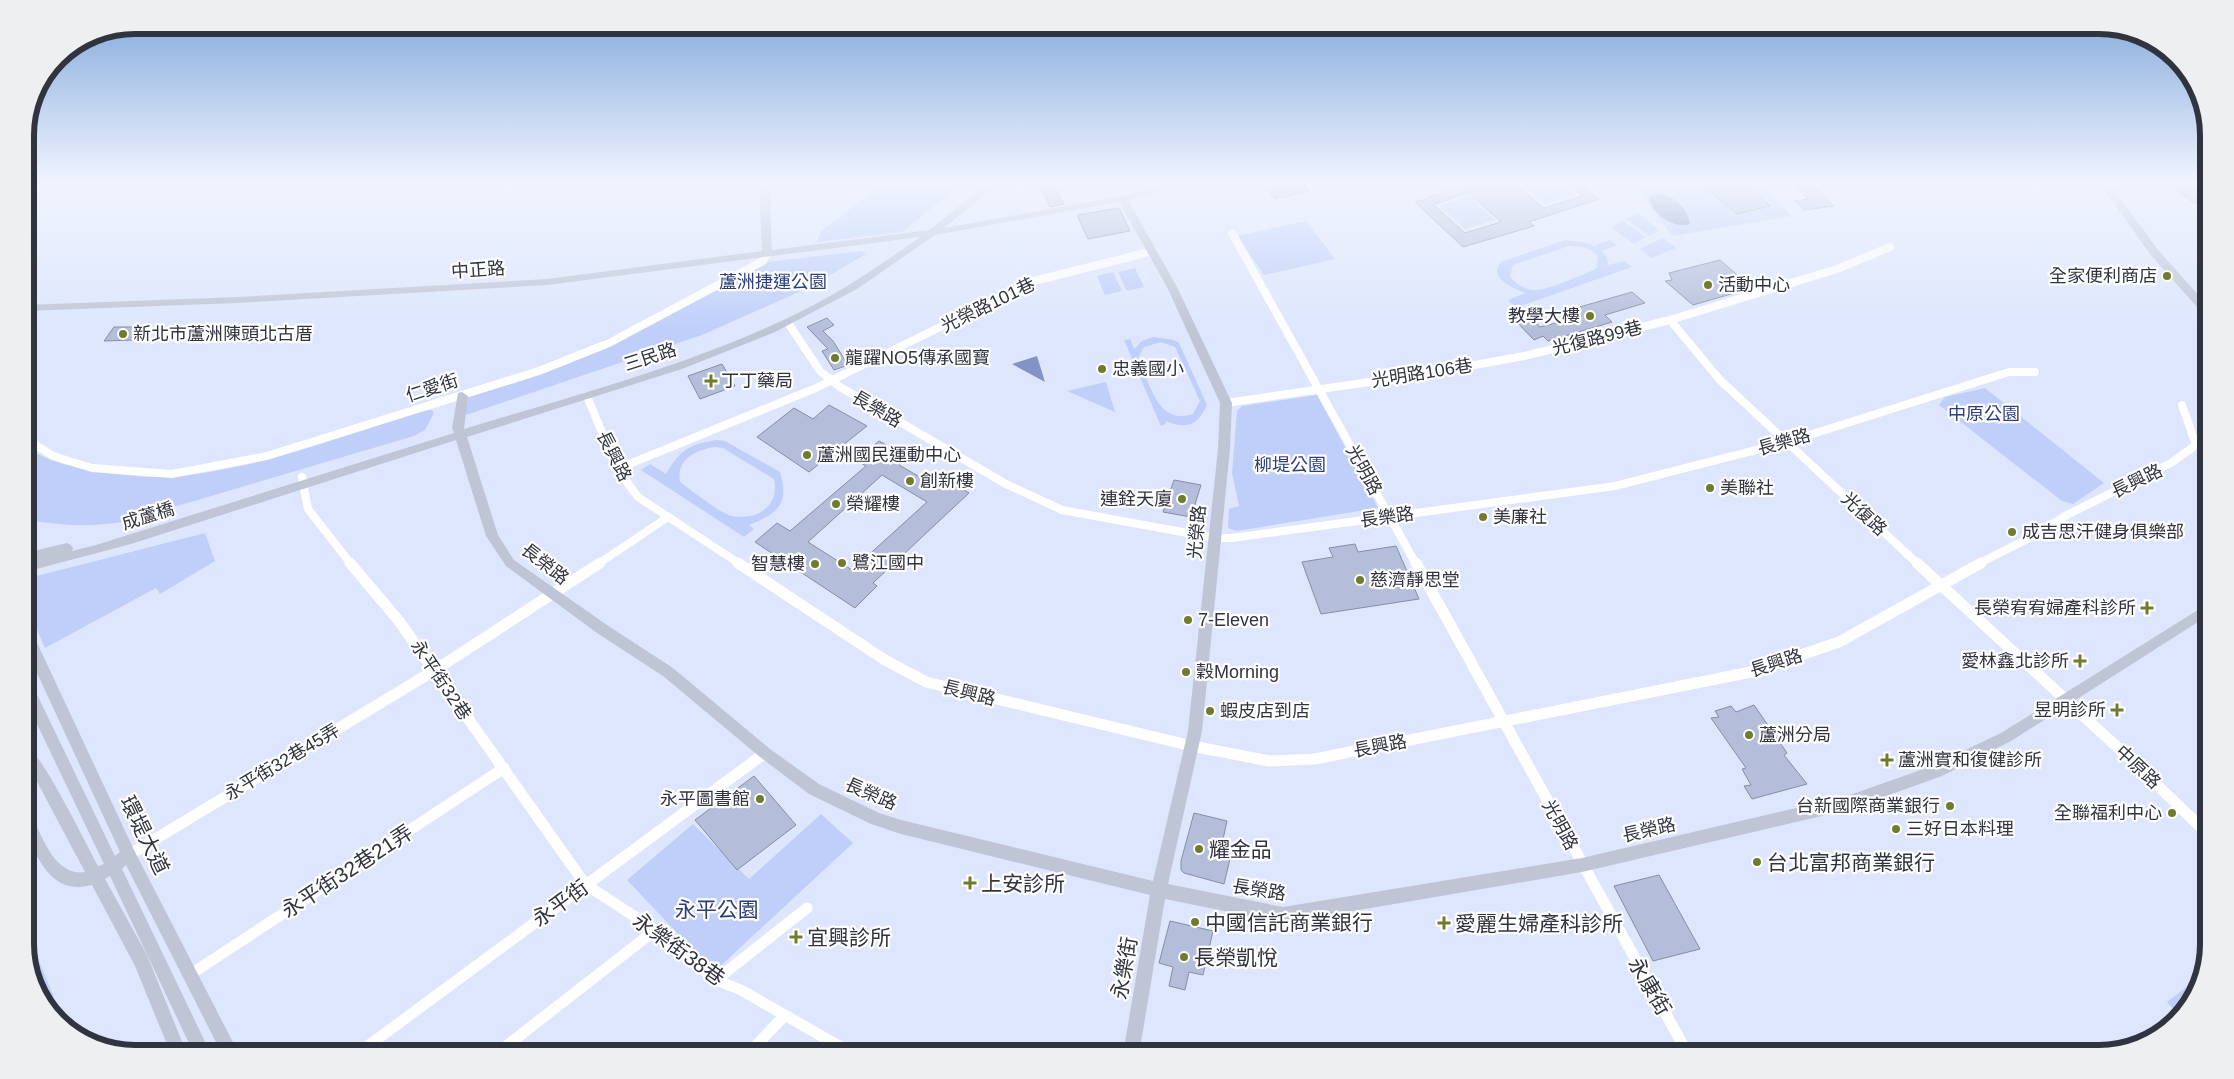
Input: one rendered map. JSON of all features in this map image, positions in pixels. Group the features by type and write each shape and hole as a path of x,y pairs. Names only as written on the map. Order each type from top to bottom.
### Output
{"street":[{"path":"765,231 766,254"},
{"name":"三民路","path":"278,489 460,431 735,337 827,293 874,266 923,231"},
{"name":"中正路","path":"34,308 238,300 547,282 937,231"},
{"name":"光榮路","path":"1141,231 1172,287 1226,403 1206,638 1192,746 1159,890"},
{"path":"2139,231 2154,252 2200,304"},
{"name":"三民路","path":"460,431 587,396 688,363 788,323 868,279 933,232"},
{"name":"光明路","path":"1232,233 1320,389 1582,866"},
{"name":"光復路99巷","path":"1524,356 1670,320 1837,268 1890,247"},
{"name":"光榮路101巷","path":"617,469 832,381 1034,281 1153,251"},
{"name":"仁愛街","path":"34,444 53,456 92,468 172,474 267,456 540,371 609,343 763,261 766,254"},
{"name":"光復路","path":"1670,320 1720,380 2064,701"},
{"name":"長樂路","path":"788,323 820,372 840,387 1006,484 1062,510 1215,538 1232,538 1615,486 1787,442 2010,372 2035,372"},
{"name":"光明路106巷","path":"1226,403 1431,374 1524,356"},
{"name":"長榮路","path":"462,396 460,431 492,536 510,563 553,595 668,672 765,753 814,789 876,819 1159,890 1284,915 1582,866 1847,803 1937,771 2006,737 2200,614"},
{"name":"長興路","path":"587,396 617,469 638,497 885,660 926,682 1192,746 1270,761 1314,759 1751,672 1839,642 1939,585 2019,544 2067,515 2178,459 2196,445 2182,405"},
{"name":"永平街32巷","path":"303,480 308,509 362,578 400,621 467,719 504,768 585,884"},
{"name":"成蘆橋","path":"34,556 137,530 278,489"},
{"name":"成蘆橋","path":"34,565 156,533 278,489"},
{"path":"435,670 553,595 668,517"},
{"name":"環堤大道","path":"34,651 129,855 226,1045"},
{"name":"永平街32巷45弄","path":"129,855 435,670"},
{"name":"中原路","path":"2064,701 2129,758 2200,825"},
{"path":"34,703 199,1045"},
{"name":"永平街","path":"369,1045 585,884 677,820 765,753"},
{"path":"34,764 141,961 175,1045"},
{"name":"永平街32巷21弄","path":"191,974 504,768"},
{"path":"34,836 41,851 57,873 71,881 94,878 129,855"},
{"name":"永康街","path":"1582,866 1683,1045"},
{"name":"永樂街38巷","path":"585,884 654,931 716,980 741,990 837,1045"},
{"name":"永樂街","path":"1133,1045 1159,890"},
{"path":"716,980 808,908"},
{"path":"508,1045 654,931"},
{"path":"757,1045 785,1015"}],"green space":[{"path":"821,231 903,231 902,232 817,242"},
{"path":"1258,231 1314,231 1335,259 1264,275 1237,236"},
{"path":"1617,231 1638,231 1646,237 1634,244"},
{"path":"1643,231 1657,231 1649,236"},
{"path":"1669,231 1700,231 1672,236"},
{"path":"1663,238 1676,248 1651,258 1640,249"},
{"path":"1565,240 1588,243 1597,248 1595,245 1610,240 1617,245 1602,251 1607,257 1608,265 1625,261 1632,267 1515,308 1508,300 1526,293 1509,286 1500,278 1497,273 1501,262","holes":["1569,246 1581,247 1595,253 1598,256 1597,267 1594,270 1556,285 1537,290 1522,286 1510,276 1513,265"]},
{"name":"蘆洲捷運公園","path":"862,251 866,254 806,289 702,335 460,417 462,396 549,367 767,262"},
{"path":"1135,268 1144,287 1127,291 1118,272"},
{"path":"1113,272 1122,291 1105,295 1097,276"},
{"path":"1153,337 1174,340 1179,343 1207,405 1195,422 1179,425 1165,421 1166,424 1161,426 1124,340 1130,339 1134,349 1142,341","holes":["1161,342 1175,347 1200,401 1193,414 1181,416 1171,414 1163,408 1156,400 1138,358 1144,347"]},
{"path":"1106,382 1115,412 1067,391"},
{"name":"中原公園","path":"1985,388 2104,483 2073,504 2062,501 1939,405 1945,397"},
{"name":"柳堤公園","path":"1317,395 1378,508 1237,531 1228,528 1229,509 1239,506 1232,473 1237,411 1242,406"},
{"path":"432,410 434,413 425,430 414,436 123,522 74,525 34,520 34,452 65,464 108,473 146,477 180,476 250,464 321,444 422,411"},
{"path":"717,440 725,441 780,472 783,492 779,506 767,517 749,525 754,529 744,537 641,470 650,464 666,474 676,459 692,446","holes":["708,448 723,448 774,479 775,489 773,497 765,510 750,516 732,516 721,511 680,482 681,468 688,457"]},
{"path":"205,533 215,561 160,594 156,588 45,648 34,623 34,577"},
{"name":"永平公園","path":"821,814 853,843 714,972 627,880 693,824 749,879"},
{"path":"34,949 60,1012 44,989 39,977"},
{"path":"2193,982 2175,1011 2167,1002"}],"shaded area":[{"path":"1037,356 1045,382 1012,364"}],"building":[{"path":"1084,231 1128,231 1088,239"},
{"path":"1446,231 1465,233 1516,231 1463,247"},
{"name":"活動中心","path":"1720,260 1752,288 1693,305 1665,281 1672,280 1669,273"},
{"name":"教學大樓","path":"1632,292 1645,303 1605,315 1612,322 1548,341 1543,336 1534,340 1512,317 1526,312 1540,327 1576,318 1569,310"},
{"path":"827,318 834,325 823,331 833,341 848,365 834,370 822,351 828,349 807,327"},
{"name":"新北市蘆洲陳頭北古厝","path":"114,327 143,327 133,340 104,341"},
{"name":"丁丁藥局","path":"722,364 735,386 700,399 688,376"},
{"name":"蘆洲國民運動中心","path":"829,405 867,426 809,472 757,437 794,408 813,419"},
{"path":"879,441 908,457 899,465 934,485 943,477 969,493 873,583 877,586 855,608 755,542 777,523 790,531 866,466 856,460","holes":["882,475 927,502 852,570 808,542"]},
{"name":"連銓天廈","path":"1174,480 1201,485 1191,517 1163,512"},
{"name":"慈濟靜思堂","path":"1355,544 1358,552 1396,546 1419,599 1321,614 1302,562 1333,557 1329,548"},
{"name":"蘆洲分局","path":"1754,705 1787,753 1784,755 1807,784 1752,799 1744,786 1751,785 1742,769 1746,768 1711,718 1719,717 1715,711 1731,706 1736,712"},
{"path":"754,776 796,825 737,870 695,820"},
{"name":"耀金品","path":"1194,813 1227,821 1220,853 1231,855 1224,884 1184,873 1181,870 1181,861"},
{"path":"1659,875 1700,949 1653,961 1614,886"},
{"name":"長榮凱悅","path":"1170,921 1213,931 1203,975 1189,972 1185,990 1169,986 1173,967 1159,963"}],"place":[{"name":"全家便利商店","path":"2167,276"},
{"name":"活動中心","path":"1708,285"},
{"name":"教學大樓","path":"1590,316"},
{"name":"新北市蘆洲陳頭北古厝","path":"123,334"},
{"name":"龍躍NO5傳承國寶","path":"835,358"},
{"name":"忠義國小","path":"1102,369"},
{"name":"丁丁藥局","path":"711,381"},
{"name":"蘆洲國民運動中心","path":"807,455"},
{"name":"創新樓","path":"910,481"},
{"name":"美聯社","path":"1710,488"},
{"name":"連銓天廈","path":"1182,499"},
{"name":"榮耀樓","path":"836,504"},
{"name":"美廉社","path":"1483,517"},
{"name":"成吉思汗健身俱樂部","path":"2012,532"},
{"name":"鷺江國中","path":"842,563"},
{"name":"智慧樓","path":"815,564"},
{"name":"慈濟靜思堂","path":"1360,580"},
{"name":"長榮宥宥婦產科診所","path":"2147,608"},
{"name":"7-Eleven","path":"1188,620"},
{"name":"愛林鑫北診所","path":"2080,661"},
{"name":"穀Morning","path":"1186,672"},
{"name":"昱明診所","path":"2117,710"},
{"name":"蝦皮店到店","path":"1210,711"},
{"name":"蘆洲分局","path":"1749,735"},
{"name":"蘆洲實和復健診所","path":"1887,760"},
{"name":"永平圖書館","path":"760,799"},
{"name":"台新國際商業銀行","path":"1950,806"},
{"name":"全聯福利中心","path":"2172,813"},
{"name":"三好日本料理","path":"1896,829"},
{"name":"耀金品","path":"1199,849"},
{"name":"台北富邦商業銀行","path":"1757,862"},
{"name":"上安診所","path":"970,883"},
{"name":"中國信託商業銀行","path":"1195,922"},
{"name":"愛麗生婦產科診所","path":"1444,923"},
{"name":"宜興診所","path":"796,937"},
{"name":"長榮凱悅","path":"1184,957"}]}
